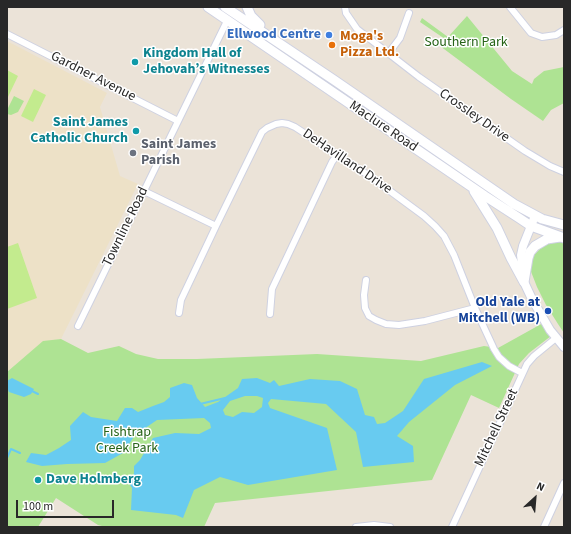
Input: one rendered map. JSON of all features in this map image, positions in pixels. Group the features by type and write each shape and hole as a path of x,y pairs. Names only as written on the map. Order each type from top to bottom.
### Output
{"main road":[{"name":"Maclure Road","path":"208,7 513,215 531,226 563,238"},
{"path":"247,7 254,20 269,31 272,39"},
{"name":"Maclure Road","path":"231,9 272,39 514,204 535,216 564,226"},
{"path":"471,186 497,228 524,282"},
{"path":"524,282 528,258 530,252 535,246 547,239 563,238"}],"street":[{"name":"Crossley Drive","path":"345,7 346,13 357,29 388,54 525,151 550,166 564,172"},
{"path":"510,7 531,33 542,37 556,36 564,30"},
{"name":"Townline Road","path":"78,326 227,21 231,9"},
{"path":"388,54 400,38 409,13"},
{"name":"Gardner Avenue","path":"7,34 178,121"},
{"name":"DeHavilland Drive","path":"216,226 260,137 266,128 276,124 288,124 295,127 371,177 424,216 435,226 444,236 452,251 475,308 494,349 499,357 509,366 522,373"},
{"path":"270,314 272,289 332,162 337,155"},
{"path":"144,191 216,226 181,300 179,313"},
{"path":"535,216 521,255 524,282 535,305 550,330 564,347"},
{"path":"366,280 364,295 365,308 369,316 386,324 399,325 425,321 475,308"},
{"name":"Mitchell Street","path":"452,527 522,373 534,356 556,338"},
{"path":"544,527 564,483"},
{"path":"356,527 374,525 390,527"}],"shaded area":[{"path":"7,41 107,93 100,107 120,176 138,184 61,339 43,342 7,372"}],"green space":[{"name":"Southern Park","path":"467,16 512,71 532,84 534,79 544,71 564,67 564,103 551,110 543,121 440,46 445,39 420,22 422,18 448,37"},
{"path":"7,70 18,76 7,99"},
{"path":"34,89 46,95 33,122 21,116"},
{"path":"14,96 24,101 18,112 11,115 7,114 7,110"},
{"path":"560,242 564,243 564,333 546,305 530,269 532,257 540,249 547,244"},
{"path":"18,243 37,298 7,309 7,247"},
{"name":"Fishtrap Creek Park","path":"543,323 551,336 529,353 519,364 499,408 471,395 432,480 215,503 204,527 106,527 98,525 56,498 38,527 7,527 7,372 43,341 61,339 88,353 119,346 136,354 158,359 197,359 317,354 421,361 484,346 498,348"}],"water":[{"path":"482,362 492,366 455,385 409,422 397,436 413,446 414,462 363,467 356,432 326,404 271,399 268,403 270,408 327,428 337,470 248,485 220,477 194,490 183,518 176,515 131,510 132,488 130,485 134,473 134,466 140,460 153,438 175,433 199,434 211,428 210,423 204,418 157,420 135,435 123,453 105,463 42,466 26,462 31,453 46,455 71,440 70,426 83,412 91,417 117,421 125,408 132,408 138,412 164,402 170,397 170,388 184,383 192,385 197,398 205,407 218,402 238,388 242,379 257,378 270,383 274,380 279,386 310,379 340,381 357,389 365,415 374,417 377,424 385,423 403,411 424,379","holes":["245,396 257,396 263,398 262,407 254,413 242,412 233,417 225,415 223,410 230,401"]},
{"path":"12,378 34,389 31,394 24,397 9,392 7,381"}],"waterway":[{"path":"32,391 38,394"},
{"path":"200,404 225,398"},
{"path":"7,458 11,449 20,453"}],"place":[{"name":"Ellwood Centre","path":"329,35"},
{"name":"Moga's Pizza Ltd.","path":"332,45"},
{"name":"Kingdom Hall of Jehovah’s Witnesses","path":"135,62"},
{"name":"Saint James Catholic Church","path":"136,131"},
{"name":"Saint James Parish","path":"133,153"},
{"name":"Old Yale at Mitchell (WB)","path":"548,311"},
{"name":"Dave Holmberg","path":"38,480"}]}
